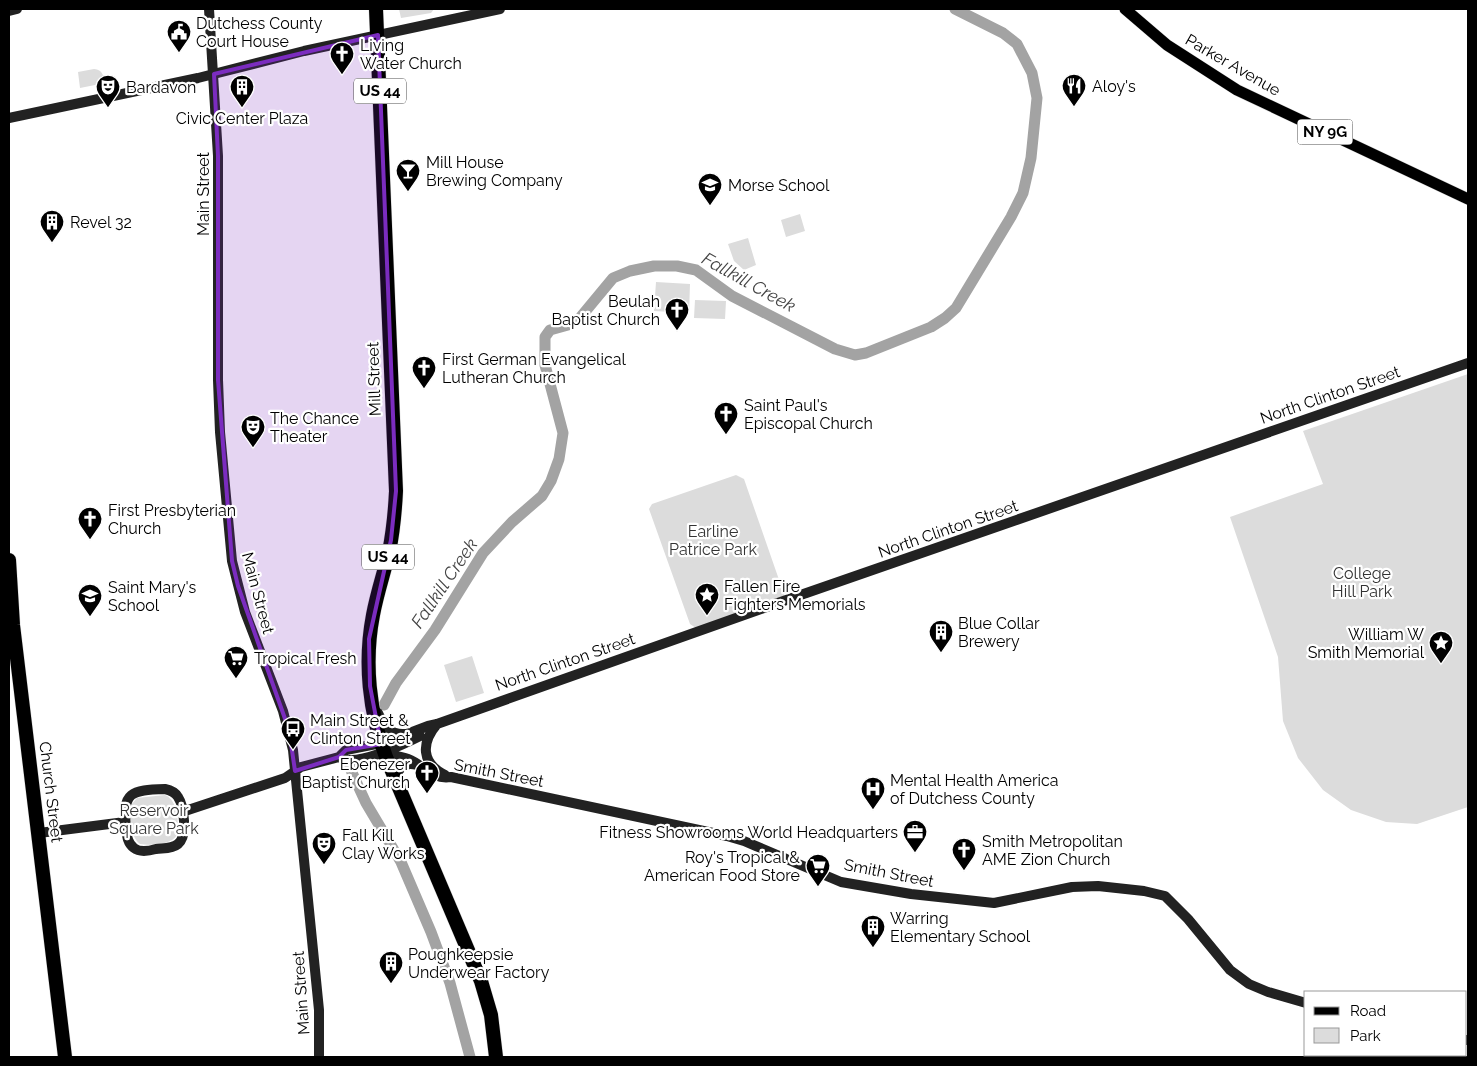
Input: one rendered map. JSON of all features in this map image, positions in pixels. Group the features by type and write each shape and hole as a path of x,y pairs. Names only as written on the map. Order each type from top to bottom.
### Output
{"highway":[{"name":"Mill Street","path":"377,19 396,491 390,549 375,602 370,630 368,662 371,698 383,748"},
{"name":"Church Street","path":"9,560 13,625 65,1057"},
{"name":"US 44","path":"383,748 471,954 488,1005 496,1057"}],"main road":[{"name":"Parker Avenue","path":"1125,9 1171,48 1237,90 1468,199"}],"street":[{"path":"9,11 17,9"},
{"name":"Main Street","path":"209,9 218,156 218,380 220,432 232,560 251,630 289,730 295,771 319,1010 319,1057"},
{"path":"9,118 198,78 286,55 377,19 500,9"},
{"name":"North Clinton Street","path":"383,748 428,726 1468,363"},
{"path":"371,698 389,731 400,734 411,733"},
{"path":"437,724 427,739 427,758 438,772 451,778"},
{"name":"North Clinton Street","path":"182,812 285,778 302,767 339,757 346,750 383,748 423,734 437,724"},
{"name":"Smith Street","path":"383,748 407,758 434,776 728,836 841,882 911,894 994,903 1062,889 1088,886 1117,887 1151,892 1165,896 1230,970 1249,984 1304,1002"},
{"path":"396,782 397,774 402,766 411,764 420,767"},
{"path":"169,790 179,798 184,829 183,838 178,844 170,847 146,851 135,849 128,840 125,822 125,803 132,794 169,790"},
{"path":"38,833 125,822"}],"highlighted area":[{"path":"378,35 396,491 391,540 369,639 370,686 381,744 346,750 339,757 295,771 289,730 238,586 232,561 218,380 218,156 214,74"}],"green space":[{"path":"399,9 434,9 431,13 401,18"},
{"path":"94,69 101,72 105,83 80,88 78,72"},
{"path":"800,214 805,231 786,237 781,220"},
{"path":"748,238 756,265 744,270 734,261 728,244"},
{"path":"656,282 690,284 689,313 654,311"},
{"path":"695,300 726,301 725,319 694,318"},
{"name":"College Hill Park","path":"1468,374 1468,807 1417,824 1386,822 1351,810 1323,790 1298,758 1283,721 1278,657 1230,517 1323,484 1303,431"},
{"name":"Earline Patrice Park","path":"736,475 744,479 785,597 696,628 690,624 649,509 652,504"},
{"path":"472,656 484,693 456,702 444,665"},
{"name":"Reservoir Square Park","path":"165,795 173,802 177,812 177,835 166,843 155,845 140,844 132,831 130,820 131,805 137,798"}],"waterway":[{"name":"Fallkill Creek","path":"384,705 396,683 435,630 483,553 512,522 542,496 551,481 559,459 563,433 545,365 545,337 550,330 568,325 579,319 613,278 630,271 654,266 677,266 696,270 732,296 835,349 855,355 866,353 931,327 956,308 1011,217 1023,193 1031,158 1037,98 1032,73 1017,44 1003,33 955,9"},
{"name":"Fallkill Creek","path":"349,766 366,803 401,862 431,932 450,983 470,1057"}],"place":[{"name":"Dutchess County Court House","path":"179,53"},
{"name":"Living Water Church","path":"342,75"},
{"name":"Aloy's","path":"1074,107"},
{"name":"Bardavon","path":"108,108"},
{"name":"Civic Center Plaza","path":"242,108"},
{"name":"Mill House Brewing Company","path":"408,192"},
{"name":"Morse School","path":"710,206"},
{"name":"Revel 32","path":"52,243"},
{"name":"Beulah Baptist Church","path":"677,331"},
{"name":"First German Evangelical Lutheran Church","path":"424,389"},
{"name":"Saint Paul's Episcopal Church","path":"726,435"},
{"name":"The Chance Theater","path":"253,448"},
{"name":"First Presbyterian Church","path":"90,540"},
{"name":"Fallen Fire Fighters Memorials","path":"707,616"},
{"name":"Saint Mary's School","path":"90,617"},
{"name":"Blue Collar Brewery","path":"941,653"},
{"name":"William W Smith Memorial","path":"1441,664"},
{"name":"Tropical Fresh","path":"236,679"},
{"name":"Main Street & Clinton Street","path":"293,750"},
{"name":"Ebenezer Baptist Church","path":"427,794"},
{"name":"Mental Health America of Dutchess County","path":"873,810"},
{"name":"Fitness Showrooms World Headquarters","path":"915,853"},
{"name":"Fall Kill Clay Works","path":"324,865"},
{"name":"Smith Metropolitan AME Zion Church","path":"964,871"},
{"name":"Roy's Tropical & American Food Store","path":"818,887"},
{"name":"Warring Elementary School","path":"873,948"},
{"name":"Poughkeepsie Underwear Factory","path":"391,984"}]}
